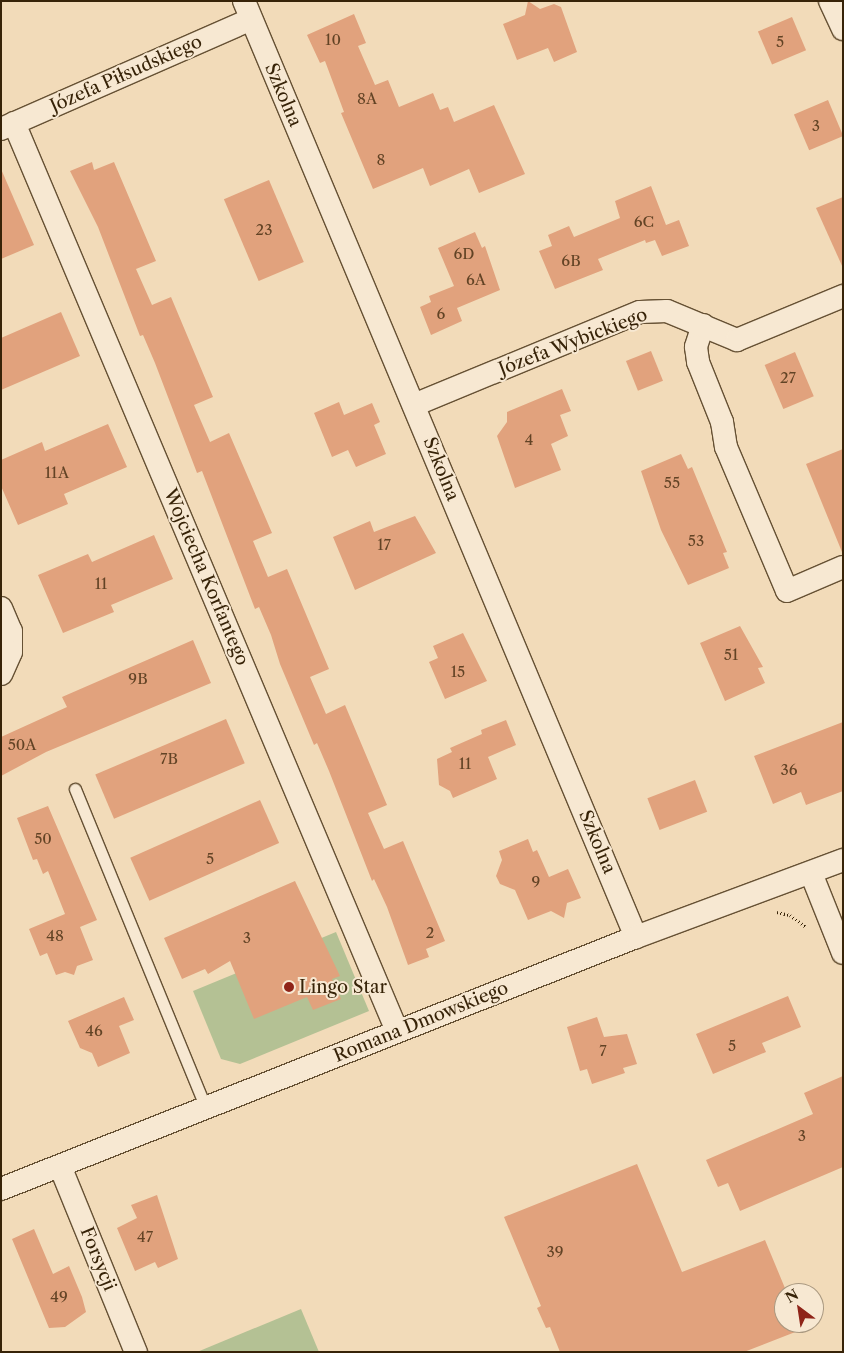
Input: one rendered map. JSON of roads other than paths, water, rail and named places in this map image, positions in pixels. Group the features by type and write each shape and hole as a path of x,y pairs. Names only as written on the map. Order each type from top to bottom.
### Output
{"street":[{"path":"830,1 843,29"},
{"name":"Józefa Piłsudskiego","path":"8,126 247,10"},
{"name":"Szkolna","path":"247,10 636,937"},
{"name":"Wojciecha Korfantego","path":"8,126 397,1031"},
{"name":"Józefa Wybickiego","path":"414,405 640,312 667,312 743,339 843,296"},
{"path":"702,325 696,347 698,362 722,422 726,447 787,591 843,567"},
{"path":"1,608 11,631 11,652 1,674"},
{"name":"Romana Dmowskiego","path":"1,1189 636,937 843,860"},
{"path":"811,873 843,953"},
{"name":"Forsycji","path":"60,1166 136,1352"}],"lane":[{"path":"76,789 206,1108"}],"place":[{"name":"Lingo Star","path":"289,987"}]}
